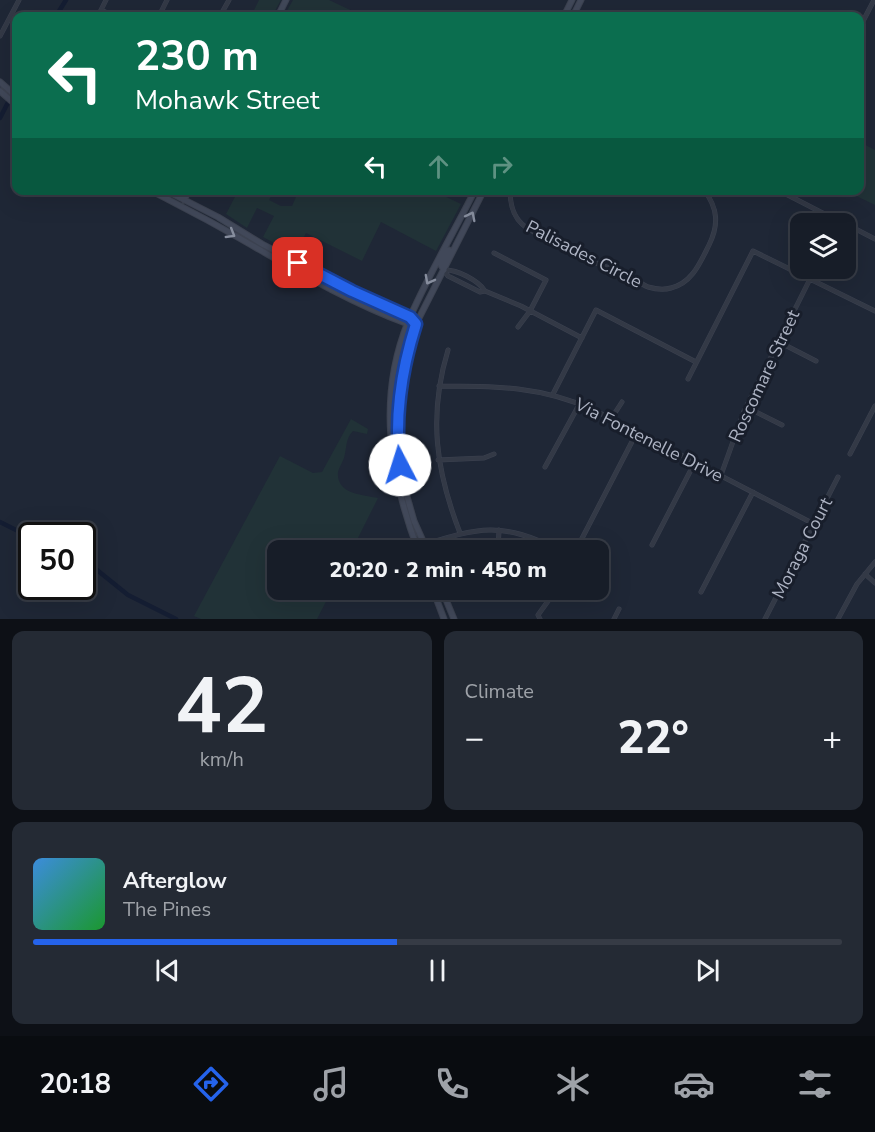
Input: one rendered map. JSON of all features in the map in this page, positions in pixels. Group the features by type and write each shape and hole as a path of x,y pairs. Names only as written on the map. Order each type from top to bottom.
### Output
{"main road":[{"path":"0,82 12,93"},
{"path":"0,91 12,101"},
{"path":"160,195 338,293 409,320"},
{"path":"166,195 176,200 184,200"},
{"path":"174,195 218,217 262,244 416,324"},
{"path":"184,200 186,195"},
{"path":"414,540 396,484 390,428 394,374 409,320 472,195"},
{"path":"423,540 406,494 398,447 401,378 416,324 482,195"},
{"path":"444,270 441,265 454,240 457,226"},
{"path":"437,600 444,619"},
{"path":"446,600 454,619"}],"street":[{"path":"105,12 101,10 106,0"},
{"path":"864,19 874,0"},
{"path":"0,36 12,13"},
{"name":"Palisades Circle","path":"510,195 513,213 529,230 561,242 588,259 649,287 661,289 672,288 692,276 712,238 716,218 714,208 707,195"},
{"path":"788,195 823,213"},
{"path":"856,230 875,239"},
{"path":"688,379 753,251 790,269"},
{"path":"494,253 546,280 530,311 518,327"},
{"path":"444,270 451,269 481,285 485,291 582,338"},
{"path":"810,279 875,311"},
{"name":"Roscomare Street","path":"721,475 746,407 810,279"},
{"path":"553,394 596,310 696,362"},
{"path":"779,342 816,361"},
{"path":"448,350 439,386 436,419 438,460 446,493 460,533"},
{"name":"Via Fontenelle Drive","path":"439,386 517,387 553,394 611,419 814,524"},
{"path":"611,419 622,402"},
{"path":"545,467 580,404"},
{"path":"850,454 875,406"},
{"path":"746,407 782,425"},
{"path":"581,540 637,432"},
{"path":"438,460 484,458 494,454"},
{"path":"652,545 695,462"},
{"name":"Moraga Court","path":"765,619 838,477"},
{"path":"701,592 753,492"},
{"path":"443,540 460,533 480,530 500,530 538,540"},
{"path":"499,540 500,530"},
{"path":"838,619 852,592 875,562"},
{"path":"866,574 875,583"},
{"path":"539,617 550,600"},
{"path":"614,619 619,609"}],"shaded area":[{"path":"259,0 281,0 274,12 253,12"},
{"path":"293,0 329,0 354,12 286,12"},
{"path":"864,144 875,150 875,205 854,195 864,195"},
{"path":"236,195 272,195 269,200 281,206 292,206 297,195 442,195 461,204 436,251 381,222 362,261 306,233 295,254 263,237 274,216 257,208 247,228 226,214"},
{"path":"351,419 368,429 367,434 353,431 350,434 338,472 338,479 346,489 378,498 357,540 267,540 267,600 327,600 317,619 201,619 194,616 280,456 313,473 322,472"}],"waterway":[{"path":"58,12 66,0"},
{"path":"0,118 12,95"},
{"path":"0,522 18,531"},
{"path":"96,569 128,595 176,619"}],"route":[{"path":"298,263 410,317 416,324 405,359 398,398 400,465"}]}
